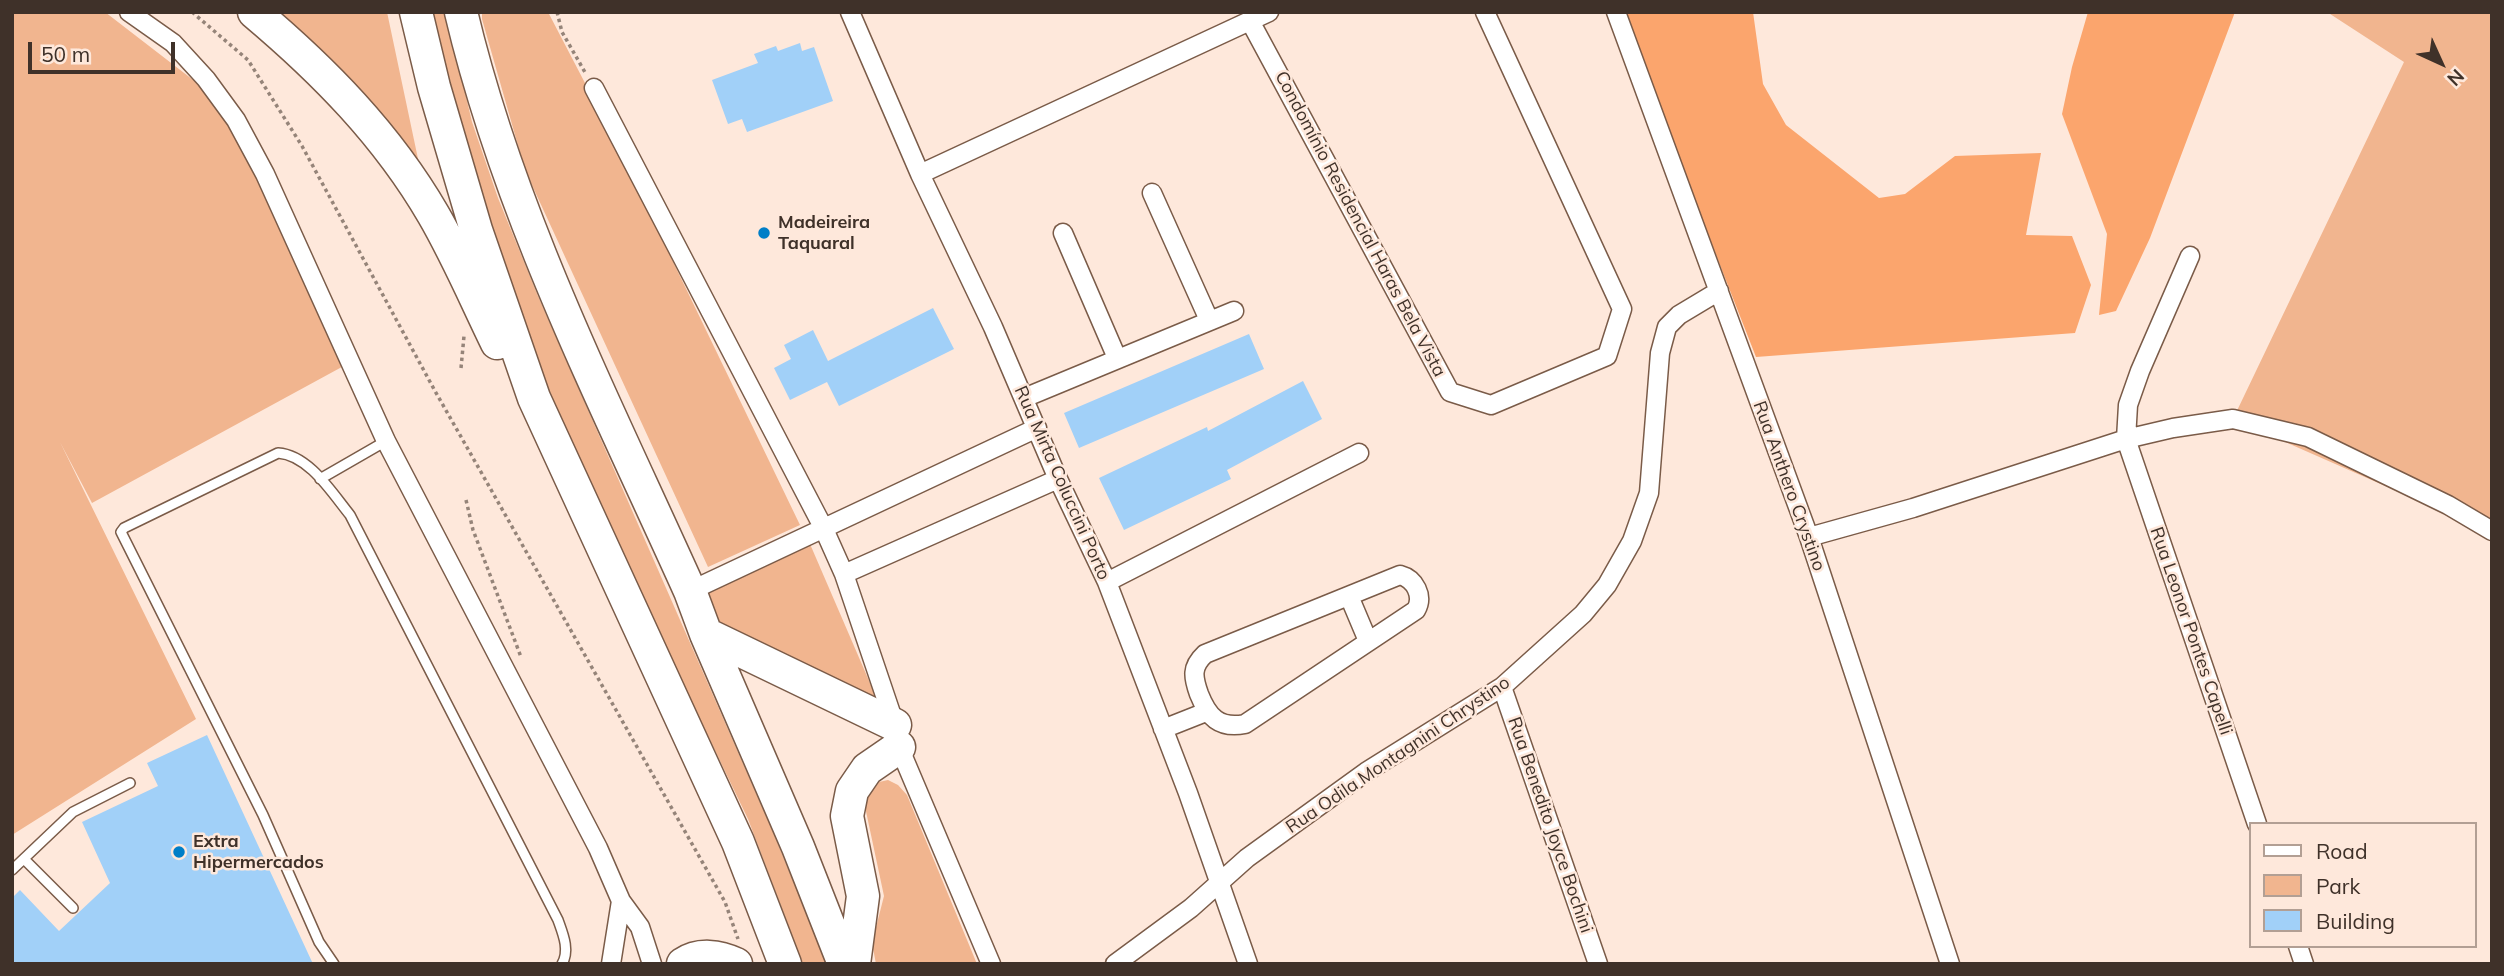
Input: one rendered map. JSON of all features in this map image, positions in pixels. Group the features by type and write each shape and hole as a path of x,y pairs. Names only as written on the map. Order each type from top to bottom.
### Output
{"highway":[{"path":"254,12 297,48 346,97 383,140 416,186 435,216 555,461 586,514"},
{"path":"416,12 434,86 499,299 534,398 738,842 785,964"},
{"path":"466,20 504,162 531,235 690,591 798,847 844,964"},
{"path":"706,634 897,736 867,769 852,791 847,816 863,896 854,964"},
{"path":"683,964 691,958 714,957 737,951"}],"street":[{"path":"129,12 173,43 206,79 236,120 265,174 386,441 598,848 621,901 640,927 652,964"},
{"name":"Rua Mirta Coluccini Porto","path":"850,12 920,174 993,327 1058,479 1107,582 1248,964"},
{"path":"920,174 1269,12"},
{"name":"Condomínio Residencial Haras Bela Vista","path":"1250,21 1450,392 1491,405 1606,356 1622,309 1485,12"},
{"name":"Rua Anthero Crystino","path":"1616,12 1809,537 1950,964"},
{"path":"594,88 824,527 844,575 897,736 991,964"},
{"path":"1152,193 1209,320"},
{"path":"1063,233 1117,358"},
{"path":"2126,439 2128,405 2140,370 2190,256"},
{"name":"Rua Odila Montagnini Chrystino","path":"1115,964 1220,883 1247,858 1366,772 1502,687 1583,614 1607,585 1632,541 1649,493 1662,339 1667,327 1679,315 1719,291"},
{"path":"1024,398 1234,311"},
{"path":"1809,537 1913,508 2126,439 2173,428 2233,419 2308,438 2448,505 2492,531"},
{"path":"690,591 1037,428"},
{"name":"Rua Leonor Pontes Capelli","path":"2126,439 2256,822"},
{"path":"1107,582 1359,453"},
{"path":"844,575 1058,479"},
{"path":"1400,575 1408,577 1414,583 1419,597 1416,610 1368,641 1245,724 1224,724 1206,712 1193,677 1198,661 1205,654 1400,575"},
{"path":"1349,596 1368,641"},
{"name":"Rua Benedito Joyce Bochini","path":"1502,687 1598,964"},
{"path":"1163,729 1206,712"},
{"path":"611,964 621,901"}],"lane":[{"path":"320,479 386,441"},
{"path":"334,964 319,942 263,815 121,533 124,528 278,453 286,453 299,460 320,479 350,516 558,920 565,940 566,958 562,964"},
{"path":"12,870 73,812 130,783"},
{"path":"24,859 73,908"}],"path":[{"path":"192,12 248,60 302,146 441,403 725,902 737,951"},
{"path":"557,12 562,32 594,88"},
{"path":"466,500 473,530 524,665"}],"green space":[{"path":"12,12 105,12 223,103 351,362 92,503 60,442 196,719 12,835"},
{"path":"271,12 387,12 421,173 307,37"},
{"path":"426,12 446,12 472,122 498,198 538,296 773,832 827,964 803,964 748,819 570,450 509,300"},
{"path":"482,12 548,12 610,131 800,525 708,567 525,170"},
{"path":"2327,12 2492,12 2492,533 2233,419 2404,62"},
{"path":"810,544 876,697 722,630 702,594"},
{"path":"888,780 898,785 907,795 977,964 876,964 872,943 884,896 864,802 879,782"}],"shaded area":[{"path":"1621,12 1753,12 1763,84 1786,125 1879,198 1905,194 1955,156 2041,153 2026,235 2072,236 2091,285 2075,333 1756,357"},
{"path":"2088,12 2235,12 2150,238 2116,311 2099,315 2107,234 2062,114"}],"building":[{"path":"800,43 802,51 814,47 833,101 747,132 742,119 728,124 712,80 758,63 754,54 776,46 778,51"},
{"path":"933,308 954,349 839,406 827,382 790,400 774,368 791,359 784,345 813,330 828,361"},
{"path":"1249,334 1264,369 1079,448 1064,413"},
{"path":"1303,381 1322,419 1227,470 1231,479 1124,530 1099,478 1207,427 1208,431"},
{"name":"Extra Hipermercados","path":"207,735 313,964 12,964 12,898 20,890 59,931 110,883 82,822 158,786 147,763"}],"place":[{"name":"Madeireira Taquaral","path":"764,233"},
{"name":"Extra Hipermercados","path":"179,852"}]}
